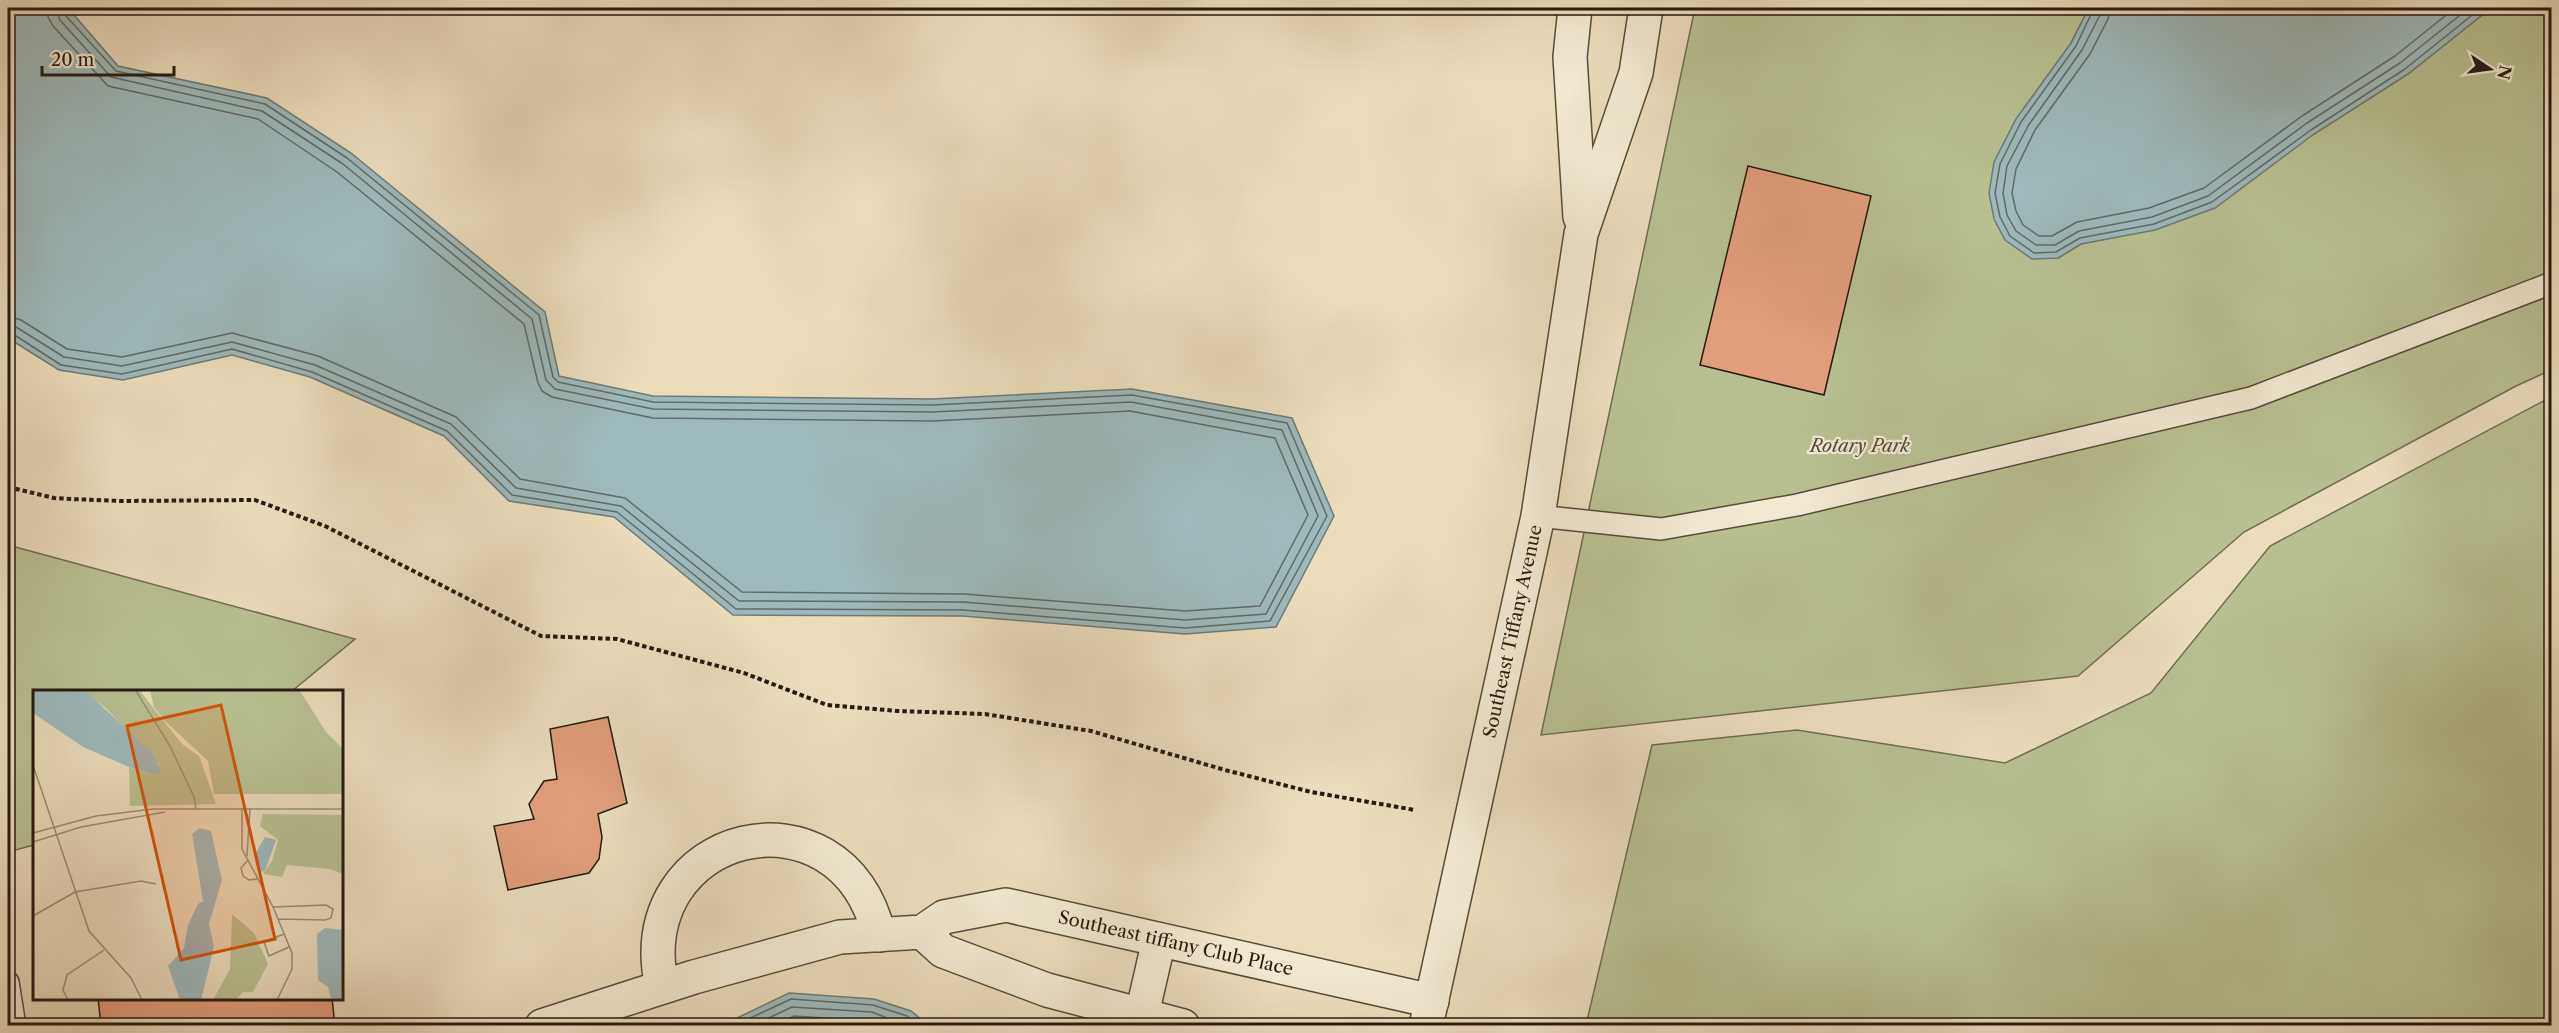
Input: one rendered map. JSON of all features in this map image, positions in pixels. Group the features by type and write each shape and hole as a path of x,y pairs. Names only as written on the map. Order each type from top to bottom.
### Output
{"street":[{"name":"Southeast Tiffany Avenue","path":"1575,8 1570,57 1581,234"},
{"name":"Southeast Tiffany Avenue","path":"1429,1013 1538,516 1581,234 1636,73 1646,8"},
{"path":"663,987 658,966 657,944 661,922 669,902 680,884 695,868 713,855 732,846 753,841 775,840 796,843 817,851 835,862 851,877 874,914 879,935"},
{"name":"Southeast tiffany Club Place","path":"542,1026 663,987 840,937 922,932 944,917 1006,905 1159,940 1429,1013"},
{"path":"922,932 943,951 1047,990 1183,1026"},
{"path":"1142,1014 1159,940"}],"lane":[{"path":"1538,516 1661,529 1797,505 2251,398 2552,283"},
{"path":"8,982 15,1026"}],"path":[{"path":"8,487 54,498 255,500 325,526 541,636 617,639 744,673 827,705 898,711 985,714 1091,731 1224,770 1311,792 1415,810"}],"green space":[{"name":"Rotary Park","path":"1695,8 2089,8 2071,43 2058,258 2081,244 2104,239 2314,134 2408,74 2491,8 2551,8 2551,370 2516,386 2244,532 2078,676 1541,735"},
{"path":"2551,397 2551,1025 1586,1025 1652,745 1797,730 2005,763 2151,693 2270,546"},
{"path":"8,545 355,639 293,690 33,690 33,845 8,852"}],"water":[{"path":"8,8 68,8 118,66 267,98 351,153 545,312 559,376 653,396 932,399 1132,389 1292,418 1334,516 1276,627 1185,634 963,616 733,615 614,517 509,501 444,436 310,377 232,355 123,380 59,370 8,338"},
{"path":"2089,8 2491,8 2408,74 2314,134 2215,208 2155,230 2081,244 2058,258 2032,259 2005,240 1994,219 1989,193 1994,162 2016,119 2071,43"},
{"path":"789,993 874,999 911,1011 928,1025 733,1025 735,1019"}],"building":[{"path":"1748,166 1871,196 1824,395 1700,365"},
{"path":"608,717 627,803 598,814 602,837 599,859 589,873 508,890 494,826 534,819 529,804 544,781 557,779 550,729"},
{"path":"98,1000 332,1000 335,1026 101,1026"}]}
